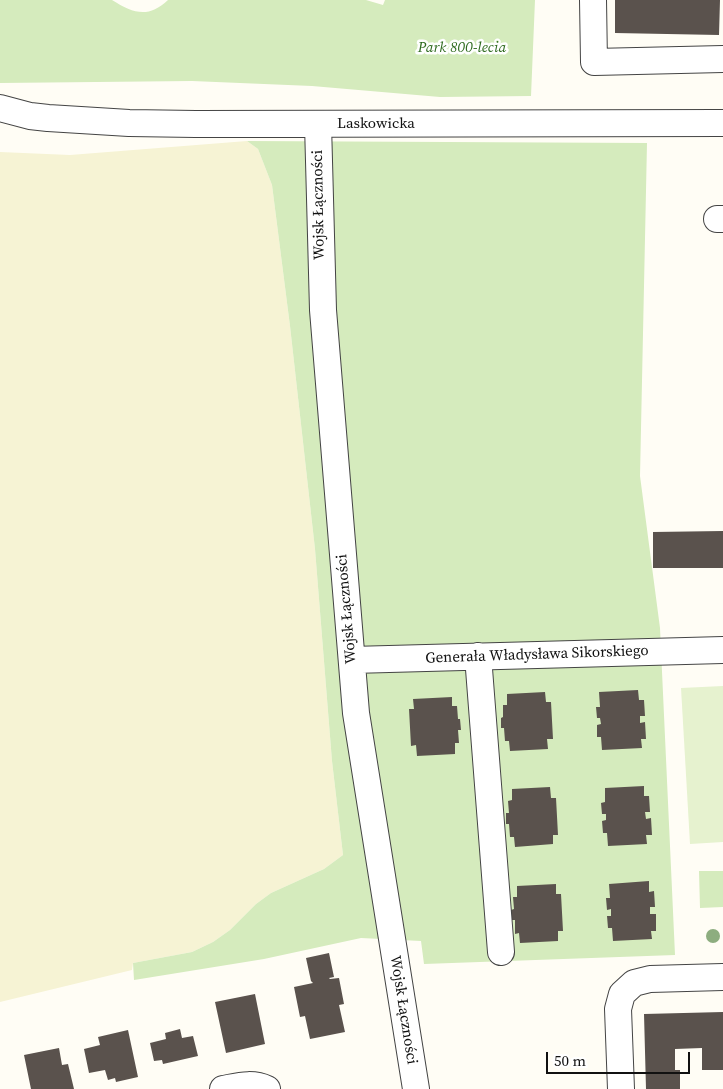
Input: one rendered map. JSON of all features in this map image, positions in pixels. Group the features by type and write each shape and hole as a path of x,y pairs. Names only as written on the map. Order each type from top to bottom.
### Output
{"street":[{"path":"593,0 594,62 723,59"},
{"name":"Laskowicka","path":"0,108 30,116"},
{"name":"Laskowicka","path":"0,119 30,116 129,123 723,123"},
{"name":"Wojsk Łączności","path":"318,124 323,310 356,713 416,1089"},
{"name":"Generała Władysława Sikorskiego","path":"352,660 723,650"},
{"path":"478,656 501,952"},
{"path":"621,1089 618,1009 622,994 634,983 650,979 723,978"},
{"path":"223,1089 255,1084 267,1089"}],"shaded area":[{"path":"247,141 258,149 272,185 315,549 332,761 343,855 324,869 271,893 256,904 230,930 213,942 192,952 133,963 132,970 0,1002 0,152 70,155"}],"green space":[{"name":"Park 800-lecia","path":"0,0 112,0 134,11 147,12 161,6 168,0 366,0 383,5 385,0 535,0 531,96 440,97 312,86 192,81 0,83"},
{"path":"247,141 647,143 640,476 660,628 675,955 424,964 421,941 361,938 264,959 134,980 133,963 192,952 213,942 230,930 256,904 271,893 324,869 343,855 332,761 315,549 272,185 258,149"},
{"path":"723,686 723,842 690,844 681,688"},
{"path":"699,871 723,871 723,907 700,908"}],"building":[{"path":"615,0 720,0 719,35 615,33"},
{"path":"723,531 723,568 653,568 653,532"},
{"path":"638,690 639,700 644,700 645,716 640,716 640,723 645,722 646,739 641,739 642,748 602,750 601,737 597,737 597,725 601,724 600,718 597,718 596,707 600,707 599,692"},
{"path":"545,692 546,702 551,702 553,739 547,739 548,749 510,751 509,741 505,741 504,728 501,728 503,705 507,705 507,694"},
{"path":"452,697 452,706 457,706 461,730 458,730 459,743 455,743 455,754 417,756 416,745 411,746 409,709 414,709 413,699"},
{"path":"644,786 644,796 649,796 650,812 645,812 646,819 651,818 652,835 646,835 647,844 608,846 607,833 603,833 602,821 606,820 606,814 602,814 601,803 605,802 605,788"},
{"path":"550,787 551,798 556,798 558,835 553,835 553,844 515,847 514,837 510,837 509,824 506,824 506,813 509,813 508,801 512,800 512,789"},
{"path":"649,881 649,892 654,891 655,907 650,907 650,914 656,914 656,931 651,931 652,939 613,941 612,928 608,928 607,916 611,916 611,909 607,910 606,898 610,898 609,884"},
{"path":"556,884 556,894 561,894 563,931 558,931 558,941 520,943 519,933 515,934 515,920 512,920 511,910 514,909 513,897 517,897 517,886"},
{"path":"329,953 334,977 329,978 339,978 344,1004 339,1005 345,1032 310,1039 305,1016 300,1017 294,987 313,983 306,958"},
{"path":"255,994 265,1044 226,1053 215,1002"},
{"path":"723,1012 723,1070 702,1070 702,1048 675,1049 675,1070 680,1070 680,1089 646,1089 644,1014"},
{"path":"180,1029 182,1038 193,1036 198,1056 163,1064 162,1060 154,1061 150,1043 166,1039 165,1033"},
{"path":"128,1030 138,1077 116,1082 115,1078 108,1080 105,1070 89,1073 84,1049 100,1045 98,1037"},
{"path":"59,1048 62,1065 68,1064 74,1089 31,1089 24,1055"}]}
